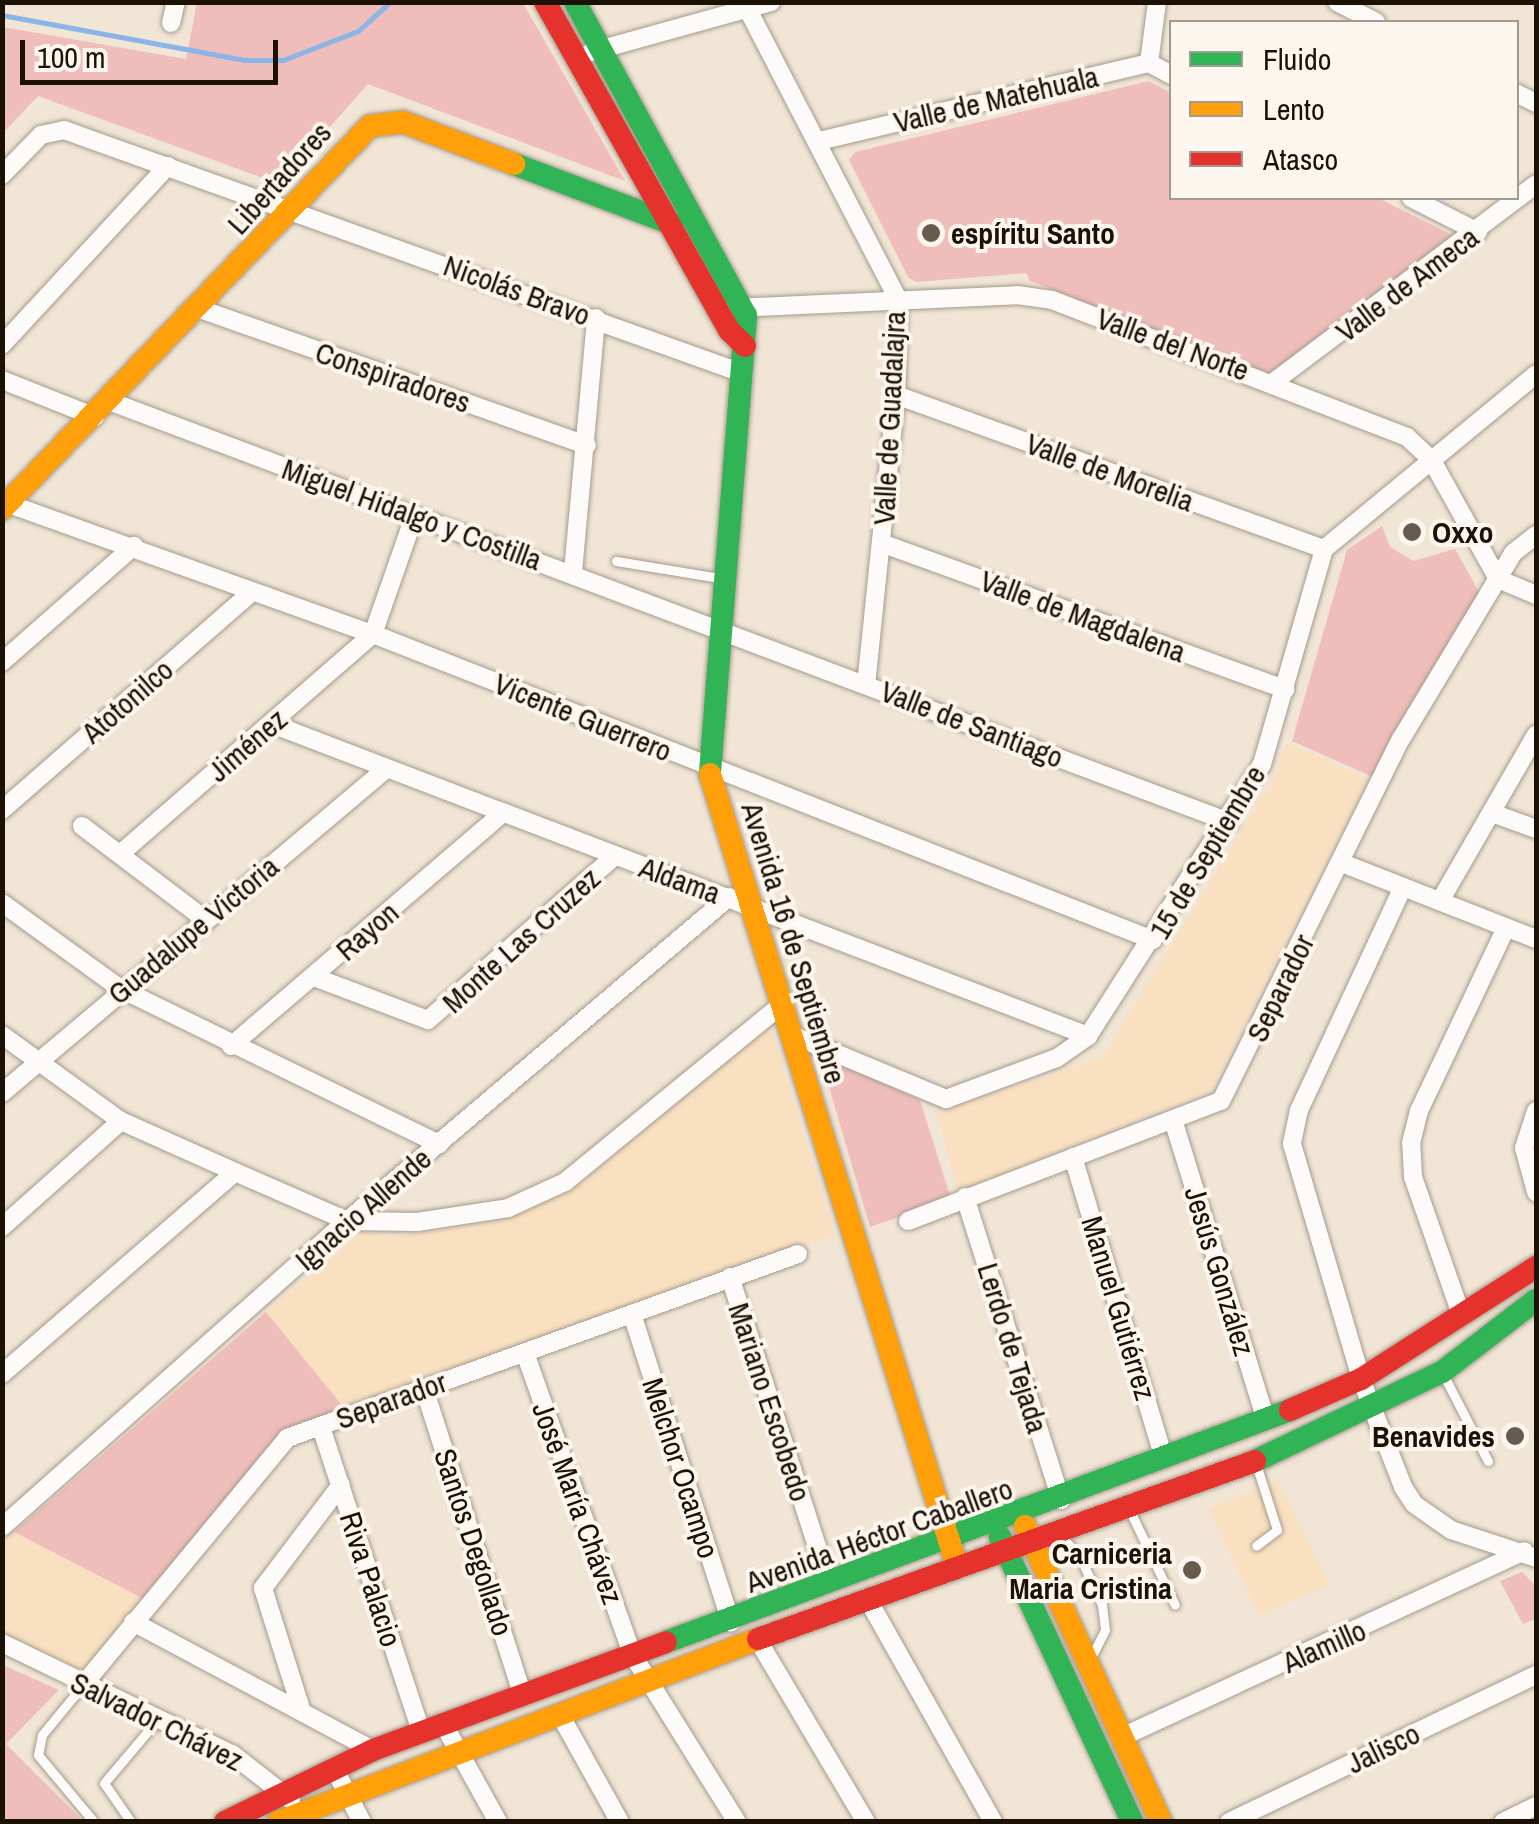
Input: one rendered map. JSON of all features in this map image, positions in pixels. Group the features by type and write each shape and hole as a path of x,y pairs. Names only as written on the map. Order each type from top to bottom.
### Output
{"street":[{"path":"171,23 176,2"},
{"path":"545,2 720,313 745,346"},
{"name":"Avenida 16 de Septiembre","path":"575,2 742,305 745,346 715,627 708,767 739,900 784,1003 849,1236 956,1566"},
{"path":"576,56 771,2"},
{"path":"1157,2 1149,63 1169,73"},
{"path":"1336,2 1372,20"},
{"name":"Valle de Guadalajra","path":"747,8 819,141 898,301 896,395 866,683"},
{"name":"Valle de Matehuala","path":"819,141 1149,63"},
{"name":"Libertadores","path":"6,507 200,309 359,134 403,122 672,224"},
{"name":"Nicolás Bravo","path":"2,176 41,135 55,129 742,373"},
{"path":"2,345 168,166"},
{"path":"1415,200 1478,232"},
{"name":"Valle de Ameca","path":"1275,381 1517,200"},
{"name":"Valle del Norte","path":"720,313 742,305 1035,296 1275,381 1399,433 1431,459 1498,579"},
{"name":"Conspiradores","path":"200,309 586,445"},
{"path":"572,572 596,318"},
{"path":"1324,549 1536,374"},
{"name":"Miguel Hidalgo y Costilla","path":"2,380 102,409 414,517 715,627"},
{"name":"Valle de Morelia","path":"896,395 1324,549"},
{"name":"Vicente Guerrero","path":"6,507 134,546 372,634 1154,940"},
{"path":"372,634 414,517"},
{"name":"Separador","path":"908,1220 1216,1106 1234,1082 1401,738 1512,553 1536,535"},
{"name":"Valle de Magdalena","path":"881,544 1284,689"},
{"path":"2,662 134,546"},
{"name":"15 de Septiembre","path":"792,1036 946,1099 1040,1065 1088,1036 1154,940 1266,755 1324,549"},
{"path":"1498,579 1536,595"},
{"name":"Atotonilco","path":"2,810 252,592"},
{"name":"Valle de Santiago","path":"715,627 1228,822"},
{"name":"Jiménez","path":"120,854 372,634"},
{"name":"Aldama","path":"272,724 1088,1036"},
{"path":"1440,901 1536,736"},
{"name":"Guadalupe Victoria","path":"2,1092 386,770"},
{"name":"Rayon","path":"232,1046 502,814"},
{"path":"1492,814 1536,829"},
{"path":"82,826 206,920"},
{"name":"Monte Las Cruzez","path":"314,977 428,1020 615,856"},
{"path":"1342,863 1536,939"},
{"path":"1403,887 1291,1133 1361,1379 1378,1408 1391,1460 1414,1504 1451,1530 1530,1554"},
{"name":"Ignacio Allende","path":"2,1527 347,1222 739,900"},
{"path":"2,903 121,989 439,1144"},
{"path":"1462,1317 1413,1177 1411,1143 1418,1111 1506,928"},
{"path":"2,1036 121,1121 347,1222 442,1220 535,1197 565,1182 784,1003"},
{"path":"1536,1111 1524,1148 1536,1192"},
{"path":"2,1226 121,1121"},
{"name":"Jesús González","path":"1174,1123 1266,1420"},
{"name":"Manuel Gutiérrez","path":"1073,1157 1164,1460"},
{"path":"2,1374 235,1172"},
{"name":"Lerdo de Tejada","path":"965,1197 1061,1500"},
{"name":"Separador","path":"83,1685 278,1444 798,1254"},
{"name":"Avenida Héctor Caballero","path":"234,1819 373,1750 1021,1515 1266,1420 1361,1379 1536,1267"},
{"name":"Mariano Escobedo","path":"730,1277 829,1583"},
{"name":"Avenida Héctor Caballero","path":"289,1817 867,1598 1255,1461 1378,1408 1442,1372 1536,1300"},
{"name":"Melchor Ocampo","path":"632,1314 731,1622"},
{"name":"José María Chávez","path":"525,1353 632,1654 737,1822"},
{"name":"Santos Degollado","path":"424,1388 523,1696"},
{"name":"Riva Palacio","path":"321,1426 432,1729 458,1753 498,1822"},
{"path":"1134,1472 1135,1504"},
{"path":"302,1712 263,1588 341,1484"},
{"path":"1021,1515 1161,1822"},
{"path":"995,1524 1132,1822"},
{"name":"Alamillo","path":"1122,1737 1530,1554"},
{"path":"867,1598 993,1822"},
{"path":"133,1622 373,1750"},
{"path":"759,1642 866,1822"},
{"name":"Salvador Chávez","path":"2,1643 232,1754 286,1792 289,1817"},
{"name":"Jalisco","path":"1230,1822 1536,1674"},
{"path":"560,1713 620,1822"},
{"path":"334,1768 362,1822"},
{"path":"1503,1822 1536,1806"}],"lane":[{"path":"616,560 720,578"},
{"path":"1442,1372 1488,1461"},
{"path":"1255,1461 1277,1530 1256,1546"},
{"path":"1135,1504 1175,1605"},
{"path":"1056,1531 1080,1557 1102,1605 1104,1630 1088,1664"},
{"path":"83,1685 42,1735 38,1755 94,1822"},
{"path":"131,1822 104,1783 160,1716"}],"shaded area":[{"path":"197,3 523,3 625,181 368,84 279,184 38,96 3,133 3,27 186,59"},
{"path":"1149,81 1169,92 1169,200 1382,200 1454,236 1272,375 1030,281 1026,273 916,282 908,277 849,160 855,152"},
{"path":"1382,526 1390,547 1413,561 1455,549 1479,592 1373,777 1292,741 1347,550"},
{"path":"1286,743 1368,778 1211,1090 958,1192 937,1113 1103,1057 1277,772"},
{"path":"770,1026 835,1235 346,1410 266,1312 362,1231 393,1237 501,1221 574,1189"},
{"path":"819,1053 920,1100 951,1199 870,1227"},
{"path":"266,1312 346,1410 284,1432 148,1601 14,1532"},
{"path":"1278,1481 1329,1585 1259,1616 1209,1509"},
{"path":"15,1531 148,1601 88,1674 3,1633 2,1542"},
{"path":"1522,1572 1536,1586 1536,1619 1523,1624 1500,1581"},
{"path":"3,1665 59,1690 6,1744 83,1821 3,1821"}],"waterway":[{"path":"2,15 245,60 283,60 358,31 390,2"}],"traffic: fast":[{"path":"575,2 746,315 710,774"},
{"path":"514,164 673,224"},
{"path":"1255,1461 1442,1372 1536,1300"},
{"path":"666,1642 1290,1410"},
{"path":"1000,1537 1132,1822"}],"traffic: slow":[{"path":"2,509 370,126 403,122 514,164"},
{"path":"710,774 957,1566"},
{"path":"1025,1526 1161,1822"},
{"path":"278,1822 758,1639"}],"traffic: jam":[{"path":"545,2 730,331 745,346"},
{"path":"1290,1410 1361,1379 1536,1267"},
{"path":"758,1639 1255,1461"},
{"path":"225,1822 373,1750 666,1642"}],"place":[{"name":"espíritu Santo","path":"931,233"},
{"name":"Oxxo","path":"1412,532"},
{"name":"Benavides","path":"1515,1436"},
{"name":"Carniceria Maria Cristina","path":"1192,1570"}]}
